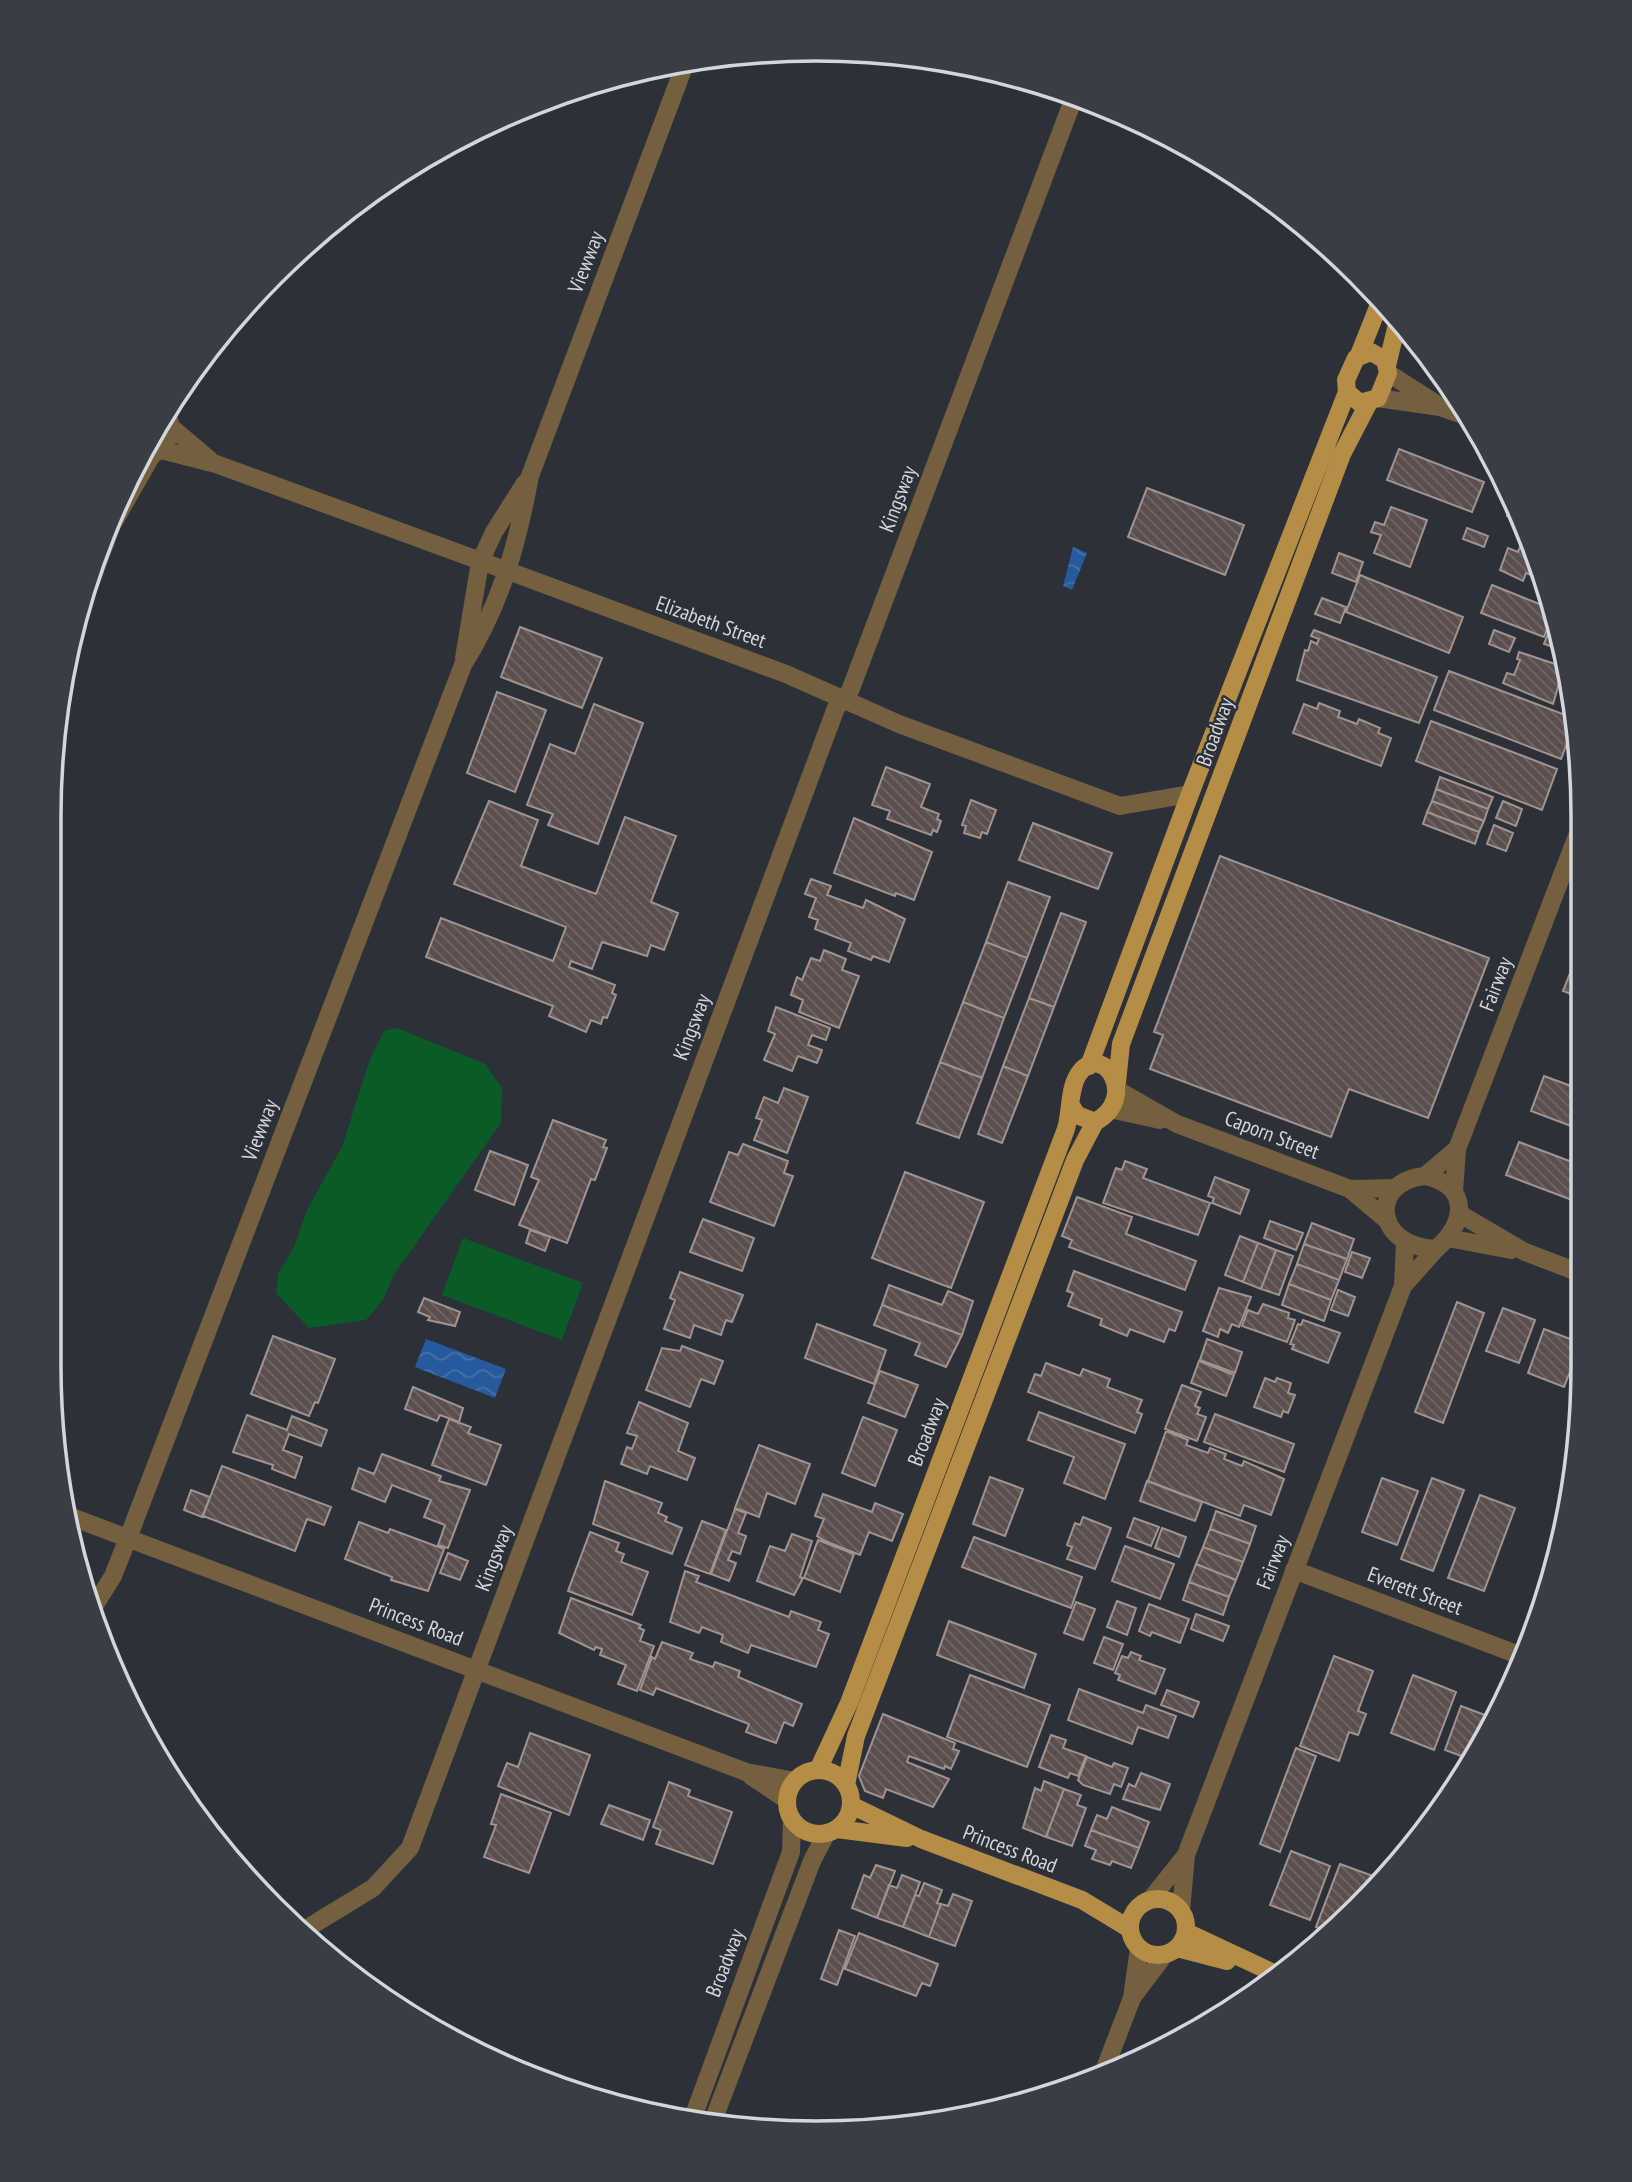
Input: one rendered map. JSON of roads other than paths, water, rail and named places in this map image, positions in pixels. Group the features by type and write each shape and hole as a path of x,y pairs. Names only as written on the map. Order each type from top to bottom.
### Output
{"main road":[{"path":"1376,311 1346,380 1348,392 1353,399 1373,400 1387,370 1395,333"},
{"path":"1359,355 1378,354 1387,370"},
{"name":"Broadway","path":"1089,1066 1190,794 1348,392"},
{"name":"Broadway","path":"1116,1085 1121,1044 1342,454 1373,400"},
{"path":"1089,1066 1104,1066 1110,1069 1116,1085 1110,1109 1095,1122 1077,1115 1072,1107 1073,1085 1079,1072 1089,1066"},
{"name":"Broadway","path":"818,1770 854,1690 1072,1107"},
{"name":"Broadway","path":"846,1785 856,1736 1075,1160 1095,1122"},
{"path":"818,1770 831,1772 846,1785 852,1804 849,1814 831,1832 807,1832 792,1820 787,1800 795,1782 802,1775 818,1770"},
{"name":"Princess Road","path":"852,1804 921,1839 1082,1900"},
{"name":"Princess Road","path":"831,1832 921,1839"},
{"path":"1082,1900 1143,1904 1168,1900 1181,1911 1176,1945"},
{"path":"1082,1900 1130,1928 1139,1948 1156,1955 1176,1945 1266,1972"},
{"path":"1130,1928 1143,1904"}],"street":[{"name":"Viewway","path":"98,1600 113,1576 128,1538 463,665 485,629 508,571 518,542 530,476 681,74"},
{"name":"Kingsway","path":"311,1926 373,1888 410,1848 836,708 850,691 1071,106"},
{"path":"1387,370 1440,407"},
{"path":"1373,400 1440,407 1453,412"},
{"name":"Elizabeth Street","path":"172,423 216,464"},
{"path":"155,452 166,444 167,431"},
{"name":"Elizabeth Street","path":"154,454 216,464 786,674 899,724 1111,803 1121,806 1190,794"},
{"name":"Viewway","path":"463,665 480,562 494,532 530,476"},
{"name":"Fairway","path":"1454,1192 1457,1149 1571,866"},
{"name":"Caporn Street","path":"1116,1085 1177,1124"},
{"name":"Caporn Street","path":"1110,1109 1177,1124 1350,1189 1388,1221"},
{"name":"Fairway","path":"1425,1176 1457,1149"},
{"path":"1442,1244 1457,1225 1460,1214 1454,1192 1446,1184 1425,1176 1404,1181 1390,1198 1388,1221 1392,1232 1405,1243 1525,1252"},
{"name":"Caporn Street","path":"1350,1189 1396,1188"},
{"path":"1460,1214 1525,1252 1571,1270"},
{"name":"Fairway","path":"1181,1911 1186,1855 1403,1286 1405,1243"},
{"name":"Fairway","path":"1403,1286 1442,1244"},
{"name":"Princess Road","path":"77,1519 746,1772 795,1782"},
{"name":"Everett Street","path":"1294,1570 1514,1653"},
{"name":"Princess Road","path":"746,1772 787,1800"},
{"name":"Broadway","path":"696,2110 791,1852 792,1820"},
{"path":"716,2114 812,1861 831,1832"},
{"name":"Fairway","path":"1143,1904 1186,1855"},
{"path":"1132,1998 1176,1945"},
{"path":"1107,2062 1132,1998 1139,1948"}],"water":[{"path":"1073,547 1087,553 1072,590 1063,586"},
{"path":"426,1339 506,1369 495,1398 415,1367"}]}
